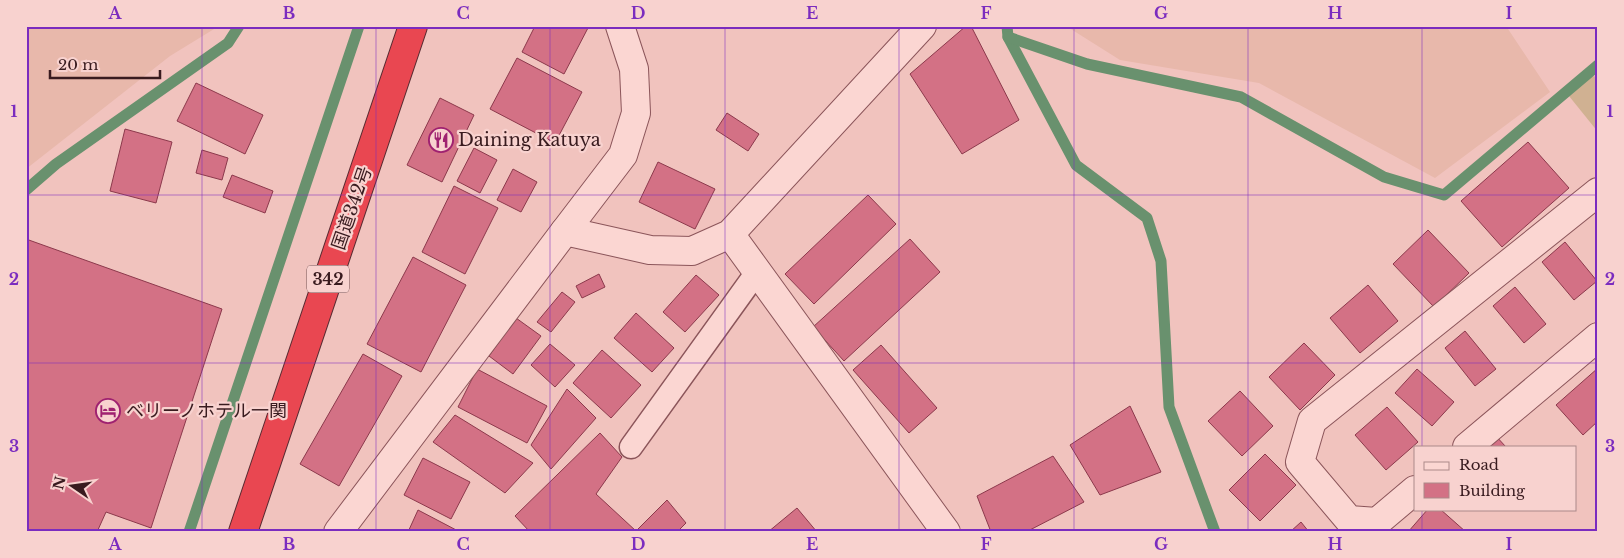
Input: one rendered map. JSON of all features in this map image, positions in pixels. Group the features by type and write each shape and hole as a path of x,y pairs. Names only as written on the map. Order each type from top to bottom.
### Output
{"highway":[{"name":"国道342号","path":"243,532 413,26"}],"street":[{"path":"338,532 623,154 636,113 634,69 620,26"},
{"path":"564,231 650,250 666,251 692,251 730,234 922,26"},
{"path":"1414,491 1377,522 1349,520 1300,462 1312,421 1598,192"},
{"path":"730,234 946,532"},
{"path":"1468,446 1598,337"}],"lane":[{"path":"631,446 757,272"}],"shaded area":[{"path":"26,26 219,26 170,56 26,169"},
{"path":"1066,26 1506,26 1550,92 1435,178 1259,83 1120,60"},
{"path":"1592,76 1598,77 1598,132 1569,96"}],"building":[{"path":"535,26 589,26 564,74 522,52"},
{"path":"966,26 971,26 1019,120 962,154 910,74"},
{"path":"517,58 582,92 555,143 490,109"},
{"path":"196,83 263,115 245,154 177,121"},
{"name":"Daining Katuya","path":"440,98 474,115 442,182 407,165"},
{"path":"727,113 759,134 748,151 716,130"},
{"path":"125,129 172,142 156,203 110,191"},
{"path":"1528,142 1569,188 1502,247 1461,201"},
{"path":"474,148 497,160 480,193 457,181"},
{"path":"202,150 228,158 222,180 196,173"},
{"path":"658,162 715,189 695,229 639,202"},
{"path":"513,169 537,182 521,212 497,200"},
{"path":"232,175 273,191 265,213 223,197"},
{"path":"454,186 498,208 465,274 422,252"},
{"path":"868,195 896,224 814,304 785,274"},
{"path":"1428,230 1469,273 1434,307 1393,264"},
{"name":"ベリーノホテル一関","path":"26,239 222,309 151,528 106,512 97,532 26,532"},
{"path":"910,239 940,272 844,361 813,327"},
{"path":"1565,242 1597,281 1574,300 1542,262"},
{"path":"413,257 466,285 421,372 367,344"},
{"path":"599,274 605,287 582,298 576,286"},
{"path":"696,275 719,295 685,332 663,312"},
{"path":"1368,285 1398,321 1360,353 1330,318"},
{"path":"1515,287 1546,324 1524,343 1493,306"},
{"path":"562,292 575,302 551,332 537,322"},
{"path":"636,313 674,348 652,372 614,338"},
{"path":"516,318 541,336 513,374 489,356"},
{"path":"1465,331 1496,369 1475,386 1445,348"},
{"path":"1304,343 1335,375 1300,410 1269,377"},
{"path":"550,344 575,365 555,387 531,365"},
{"path":"881,345 937,408 909,433 853,370"},
{"path":"602,350 641,385 611,418 573,383"},
{"path":"363,354 402,376 339,486 300,464"},
{"path":"1598,368 1598,421 1583,435 1556,405"},
{"path":"477,369 547,406 527,443 458,407"},
{"path":"1417,369 1454,402 1432,426 1395,393"},
{"path":"567,389 596,418 551,469 531,445"},
{"path":"1240,391 1273,426 1242,456 1208,421"},
{"path":"1130,406 1161,472 1100,495 1070,445"},
{"path":"1387,407 1418,442 1386,470 1355,435"},
{"path":"455,415 533,463 505,493 433,442"},
{"path":"600,433 622,457 596,494 636,531 667,500 686,523 677,532 530,532 515,516"},
{"path":"1495,435 1505,446 1483,446"},
{"path":"1265,454 1296,485 1260,521 1229,490"},
{"path":"1053,456 1084,502 1026,532 991,532 977,496"},
{"path":"423,458 470,482 451,519 404,495"},
{"path":"797,508 817,532 768,532"},
{"path":"418,510 460,532 408,532"},
{"path":"1427,510 1441,510 1466,532 1408,532"},
{"path":"1301,522 1309,532 1290,532"}],"waterway":[{"path":"26,190 56,164 228,43 239,26"},
{"path":"189,532 359,26"},
{"path":"1007,26 1008,37 1076,165 1147,218 1161,261 1169,407 1215,532"},
{"path":"1008,37 1087,64 1241,97 1384,177 1444,195 1598,65"}],"place":[{"name":"Daining Katuya","path":"441,140"},
{"name":"ベリーノホテル一関","path":"108,411"}]}
